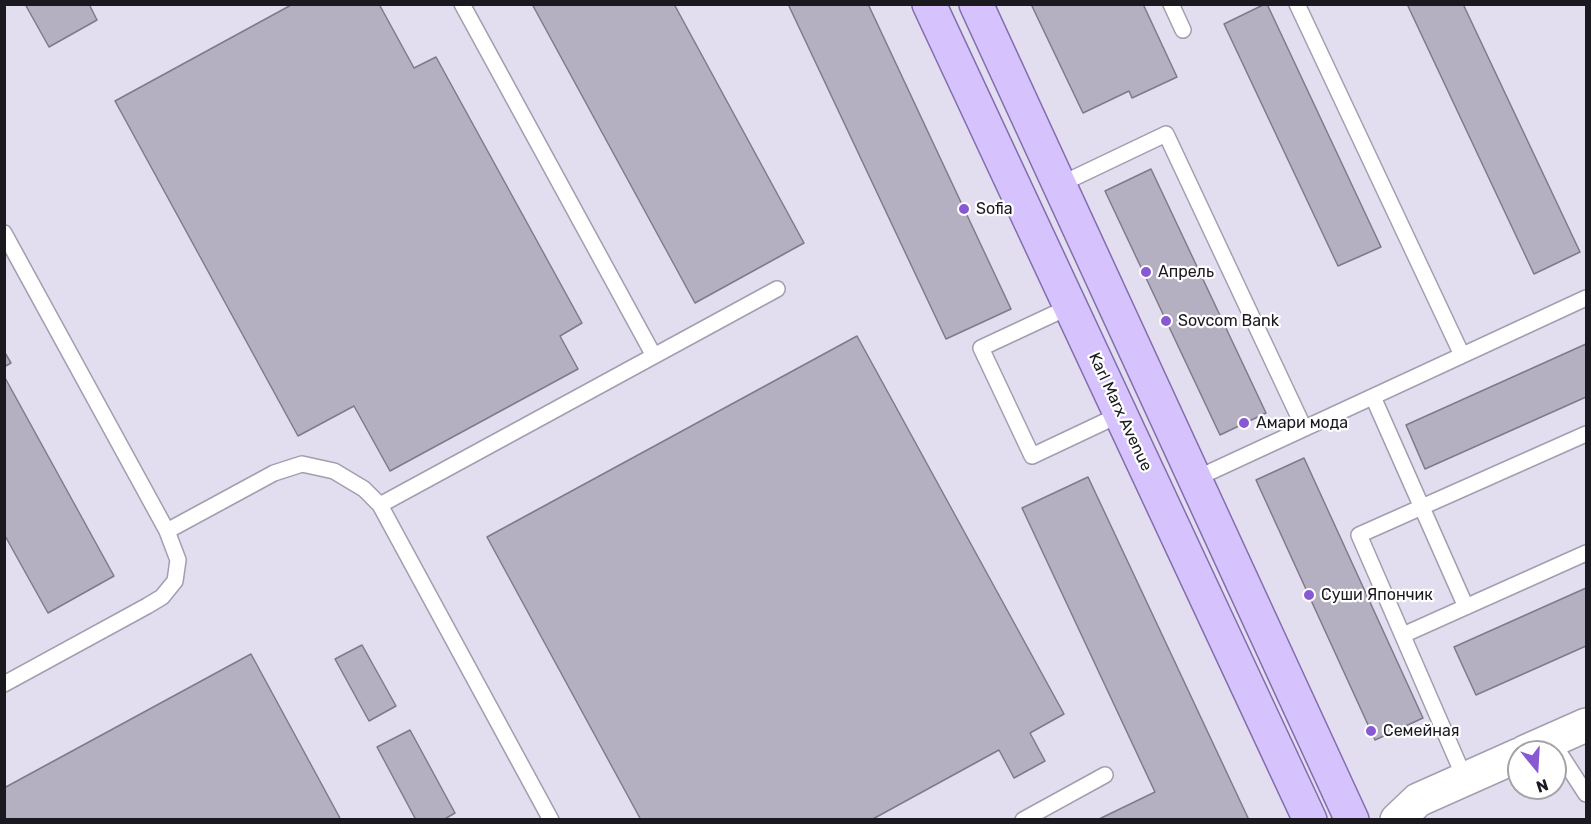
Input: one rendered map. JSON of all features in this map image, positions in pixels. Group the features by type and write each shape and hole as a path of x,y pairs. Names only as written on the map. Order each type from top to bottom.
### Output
{"main road":[{"name":"Karl Marx Avenue","path":"929,4 1310,819"},
{"path":"976,4 1352,819"},
{"path":"1552,740 1587,725"},
{"path":"1397,819 1418,800 1507,760"}],"lane":[{"path":"462,4 654,356"},
{"path":"1171,4 1183,30"},
{"path":"1297,4 1462,355"},
{"path":"1059,185 1166,134 1304,428"},
{"path":"4,233 167,531 178,560 174,581 162,597 4,684"},
{"path":"380,505 777,289"},
{"path":"1195,479 1587,298"},
{"path":"1071,306 981,348 1032,456 1121,414"},
{"path":"1372,397 1466,607"},
{"path":"1464,779 1359,536 1587,434"},
{"path":"167,531 274,473 302,464 334,471 364,489 380,505 551,819"},
{"path":"1403,635 1587,553"},
{"path":"1567,774 1587,794"},
{"path":"1023,819 1105,775"}],"building":[{"path":"25,4 89,4 97,20 49,47"},
{"path":"293,4 379,4 414,68 436,57 582,323 560,336 578,369 390,471 354,406 298,436 115,101"},
{"path":"532,4 674,4 804,243 695,303"},
{"path":"788,4 868,4 1011,309 946,339"},
{"path":"1031,4 1143,4 1177,77 1132,98 1129,91 1083,113"},
{"path":"1267,4 1381,247 1338,266 1224,24"},
{"path":"1407,4 1463,4 1580,252 1534,274"},
{"path":"1151,169 1266,413 1220,435 1105,191"},
{"path":"857,336 1064,714 1030,733 1045,761 1014,778 999,750 871,820 641,820 487,537"},
{"path":"1586,344 1586,397 1425,469 1406,425"},
{"path":"4,351 11,363 4,367"},
{"path":"4,376 114,576 48,613 4,534"},
{"path":"1304,458 1423,718 1375,740 1256,480"},
{"path":"1088,477 1249,820 1097,820 1155,792 1022,508"},
{"path":"1586,588 1586,646 1476,695 1454,647"},
{"path":"362,645 396,706 369,721 335,659"},
{"path":"251,654 341,820 4,820 4,788"},
{"path":"410,730 455,813 443,820 416,820 377,747"}],"place":[{"name":"Sofia","path":"964,209"},
{"name":"Апрель","path":"1146,272"},
{"name":"Sovcom Bank","path":"1166,321"},
{"name":"Амари мода","path":"1244,423"},
{"name":"Суши Япончик","path":"1309,595"},
{"name":"Семейная","path":"1371,731"}]}
